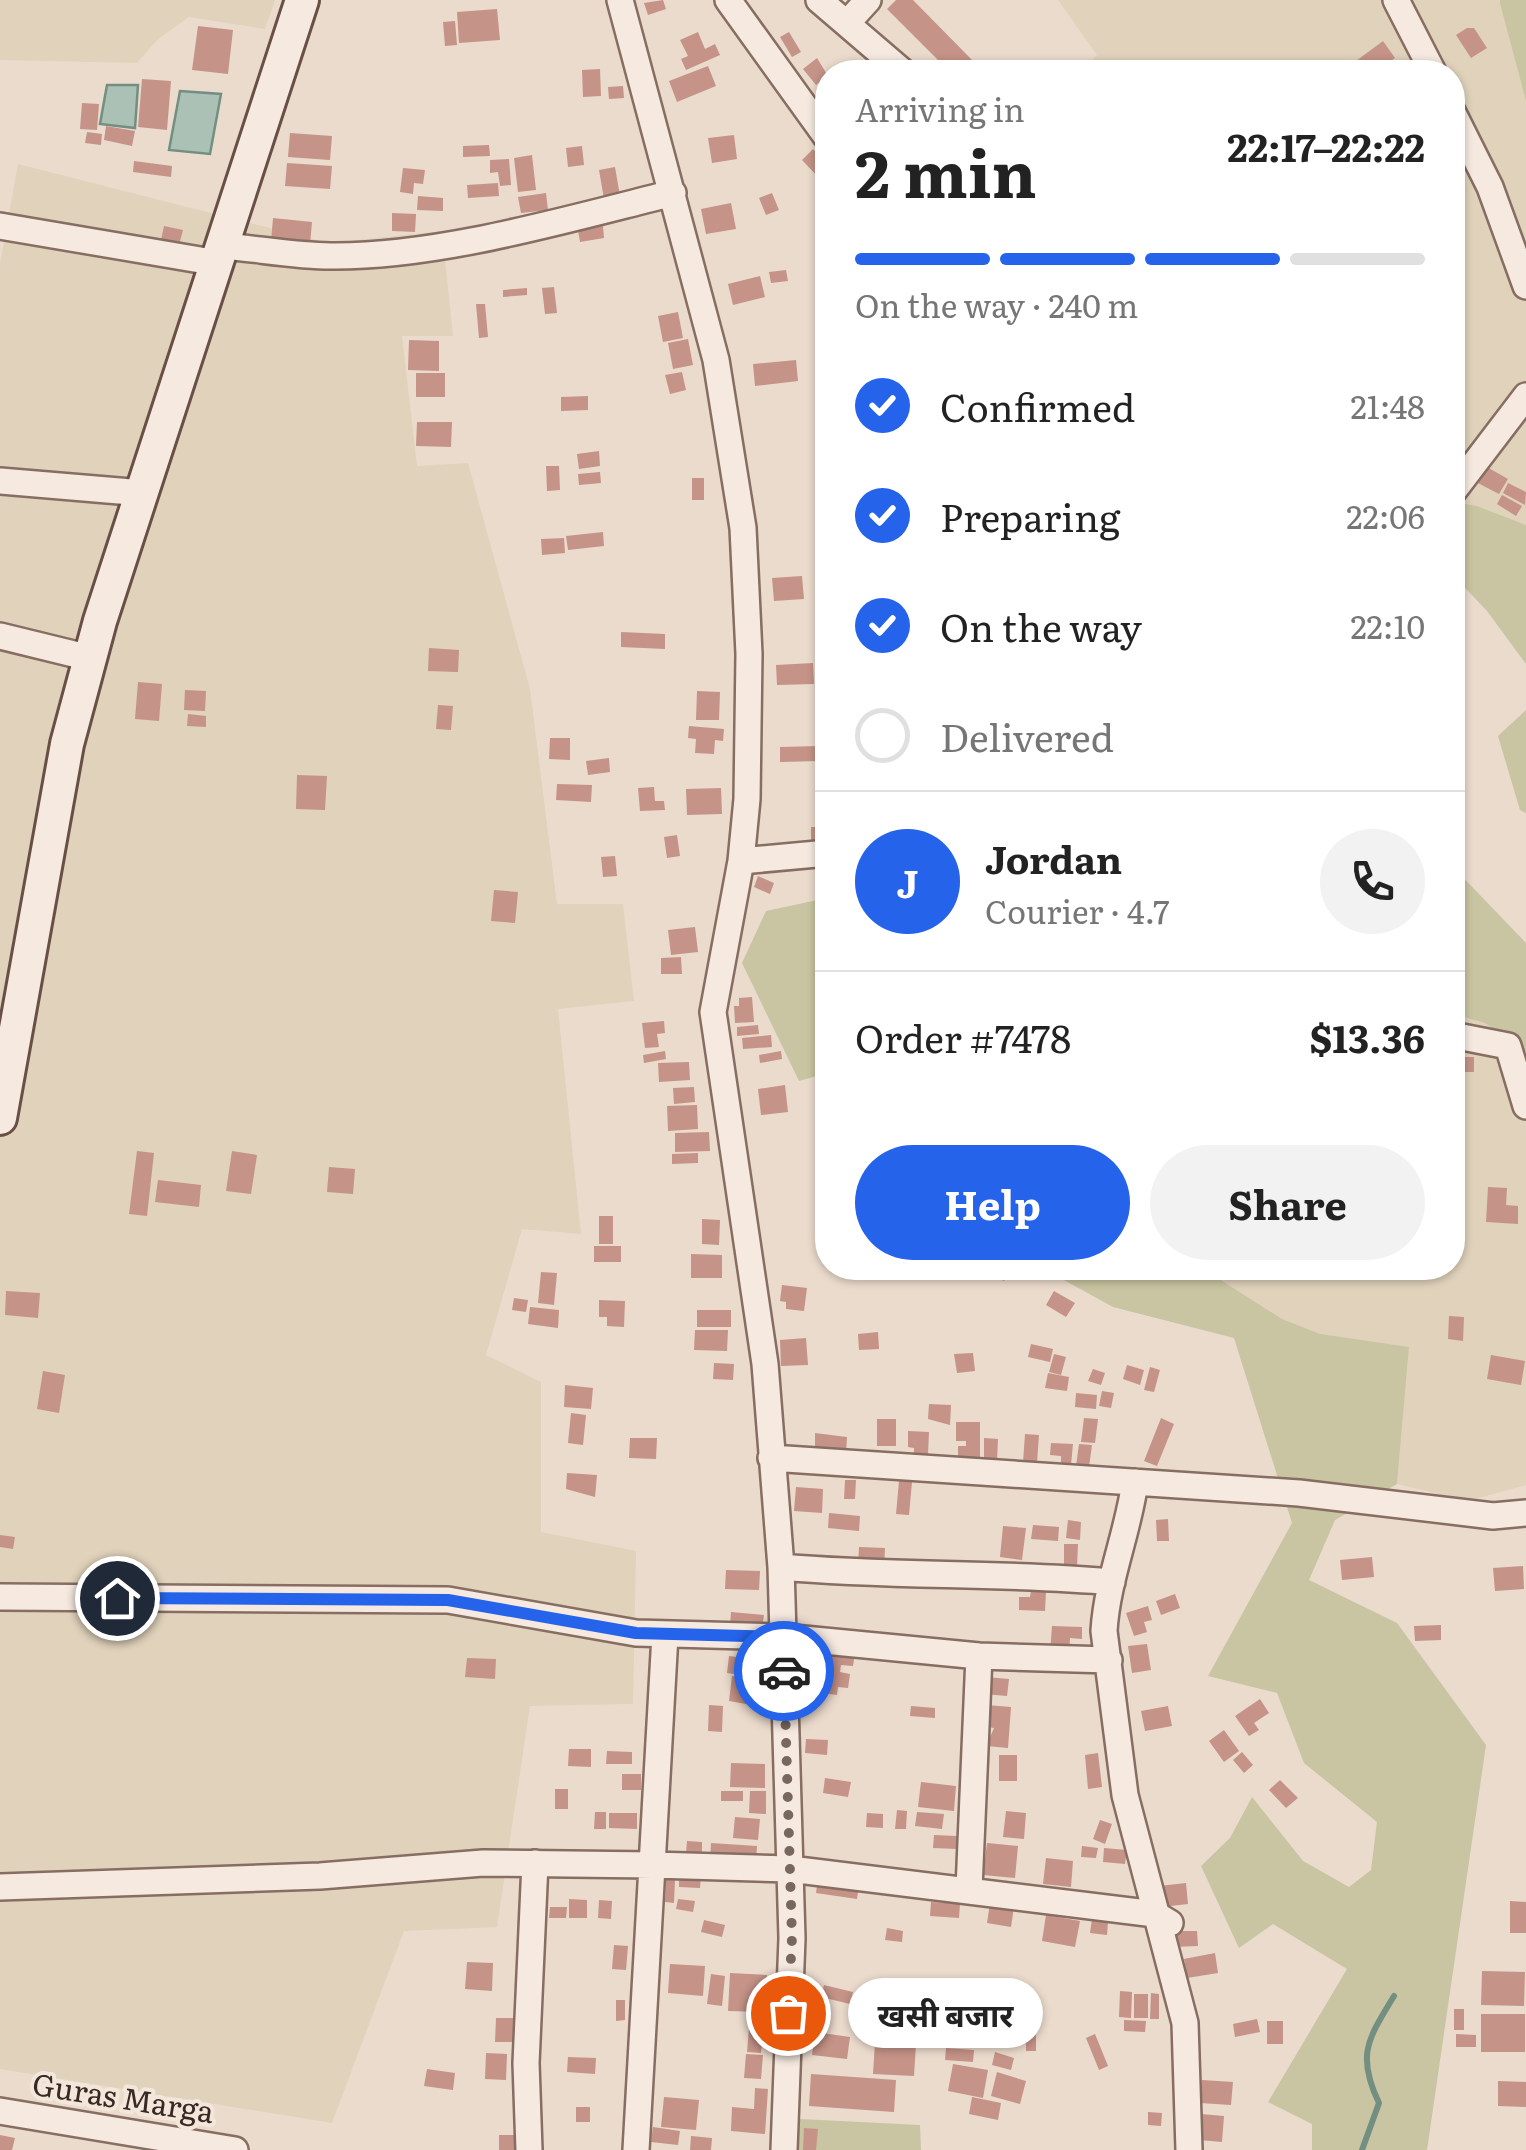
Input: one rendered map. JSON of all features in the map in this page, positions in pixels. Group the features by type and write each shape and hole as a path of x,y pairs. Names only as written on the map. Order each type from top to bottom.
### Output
{"main road":[{"path":"0,1118 67,744 90,658 302,0"}],"street":[{"path":"620,0 716,360 743,528 750,654 741,861 713,1012 765,1364 780,1566 790,1869 784,2150"},
{"path":"728,0 815,121"},
{"path":"820,0 890,60"},
{"path":"848,22 868,0"},
{"path":"1396,0 1428,60"},
{"path":"1465,137 1490,187 1526,286"},
{"path":"0,226 221,254 332,256 406,250 558,221 672,192"},
{"path":"1465,476 1526,396"},
{"path":"0,481 143,493"},
{"path":"0,636 90,658"},
{"path":"741,861 815,854"},
{"path":"1465,1037 1508,1046 1526,1106"},
{"path":"771,1458 1299,1493 1492,1516 1526,1513"},
{"path":"1135,1482 1104,1632 1126,1795 1163,1919 1185,2023 1189,2150"},
{"path":"780,1566 881,1576 1040,1576 1112,1582"},
{"path":"0,1598 448,1600 543,1619 665,1635 783,1637 978,1656 1109,1660"},
{"path":"636,2150 665,1635"},
{"path":"968,1889 978,1656"},
{"path":"0,1887 536,1864 652,1865 790,1869 968,1889 1163,1919"},
{"path":"529,2150 526,2063 536,1864"},
{"name":"Guras Marga","path":"0,2111 235,2150"}],"shaded area":[{"path":"0,0 275,0 265,29 189,17 158,39 137,63 0,60"},
{"path":"1058,0 1500,0 1526,101 1526,525 1465,504 1465,60 1092,60 1097,55"},
{"path":"1526,0 1526,101 1500,3"},
{"path":"107,85 138,85 135,128 100,124"},
{"path":"180,91 221,94 210,154 169,150"},
{"path":"18,164 329,243 442,231 453,336 402,336 417,466 468,463 530,689 557,904 623,904 634,1001 558,1009 581,1234 522,1229 486,1355 541,1382 541,1532 636,1551 633,1704 530,1706 497,1927 404,1931 332,2123 0,2069 0,264"},
{"path":"1465,504 1526,525 1526,664 1465,588"},
{"path":"1526,710 1526,813 1520,810 1498,736"},
{"path":"1465,879 1526,943 1526,1052 1485,1023 1465,1017"},
{"path":"815,901 815,1076 799,1081 742,963 766,911"},
{"path":"1465,1017 1485,1023 1526,1052 1526,1485 1468,1501 1397,1484 1409,1347 1320,1335 1282,1319 1221,1280 1465,1280"},
{"path":"1064,1280 1221,1280 1282,1319 1320,1334 1409,1347 1397,1484 1335,1520 1309,1580 1397,1623 1486,1745 1427,2150 1312,2150 1312,2124 1268,2102 1347,1969 1273,1924 1239,1948 1201,1866 1230,1838 1252,1797 1303,1861 1349,1887 1371,1870 1377,1822 1304,1763 1277,1693 1208,1676 1292,1523 1234,1338 1113,1307"},
{"path":"800,2119 920,2125 921,2150 798,2150"}],"building":[{"path":"663,0 666,9 648,15 644,3"},
{"path":"896,0 913,0 972,60 938,60 887,9"},
{"path":"497,9 500,40 459,43 457,12"},
{"path":"455,21 457,45 445,46 443,22"},
{"path":"198,26 233,30 228,74 192,70"},
{"path":"1474,28 1487,48 1471,58 1456,35"},
{"path":"698,32 705,49 715,44 720,55 686,70 681,59 688,56 680,40"},
{"path":"789,32 801,52 792,57 780,37"},
{"path":"1383,41 1395,58 1392,60 1357,60"},
{"path":"817,58 815,84 803,69"},
{"path":"708,66 716,86 677,102 669,81"},
{"path":"600,69 601,96 583,97 582,70"},
{"path":"142,79 171,81 167,130 138,127"},
{"path":"623,86 624,98 609,99 608,87"},
{"path":"82,103 99,104 97,130 80,129"},
{"path":"106,126 135,131 132,146 104,140"},
{"path":"87,132 102,134 101,145 85,143"},
{"path":"290,133 332,136 330,160 288,157"},
{"path":"734,135 737,159 712,163 708,138"},
{"path":"489,145 490,156 463,157 463,146"},
{"path":"582,146 584,165 568,167 566,148"},
{"path":"815,151 815,174 802,160"},
{"path":"532,155 536,190 518,192 514,158"},
{"path":"509,159 511,185 500,186 498,172 490,173 490,160"},
{"path":"134,161 172,166 171,177 133,172"},
{"path":"287,163 332,166 330,189 285,186"},
{"path":"615,167 620,196 604,199 599,170"},
{"path":"403,168 425,170 423,184 414,183 413,194 400,192"},
{"path":"498,183 499,196 468,198 467,185"},
{"path":"546,193 548,210 521,213 518,197"},
{"path":"772,193 779,210 766,215 759,198"},
{"path":"418,196 443,198 443,211 417,210"},
{"path":"731,203 736,229 706,234 701,209"},
{"path":"392,213 416,214 415,232 392,231"},
{"path":"273,218 312,222 310,245 271,242"},
{"path":"591,222 592,228 603,226 604,238 580,242 577,224"},
{"path":"164,226 183,230 179,245 161,240"},
{"path":"786,270 788,281 771,283 769,272"},
{"path":"760,276 765,297 733,305 728,284"},
{"path":"554,287 557,313 545,314 542,288"},
{"path":"527,288 527,295 503,297 503,290"},
{"path":"476,304 485,304 488,337 479,338"},
{"path":"678,312 683,338 663,342 658,316"},
{"path":"688,339 693,365 673,369 668,343"},
{"path":"409,340 439,341 439,371 408,370"},
{"path":"796,360 798,381 755,386 753,364"},
{"path":"682,372 686,390 670,394 665,375"},
{"path":"416,373 445,373 445,397 416,397"},
{"path":"588,396 588,410 561,411 561,397"},
{"path":"417,422 452,422 451,447 416,446"},
{"path":"599,451 600,466 579,469 577,454"},
{"path":"546,466 559,466 560,490 547,491"},
{"path":"1487,467 1508,479 1499,494 1478,483"},
{"path":"600,472 601,483 579,485 578,474"},
{"path":"692,478 704,478 704,500 692,500"},
{"path":"1508,483 1526,492 1525,505 1503,493"},
{"path":"1502,495 1522,506 1516,516 1497,504"},
{"path":"603,532 604,546 568,550 566,536"},
{"path":"564,538 565,553 542,555 541,539"},
{"path":"802,576 804,599 774,601 772,578"},
{"path":"621,632 665,634 665,649 621,647"},
{"path":"429,648 459,650 458,672 428,671"},
{"path":"813,663 814,684 777,685 776,665"},
{"path":"138,682 162,684 159,721 135,719"},
{"path":"185,690 206,691 205,711 184,710"},
{"path":"697,691 720,692 719,720 696,720"},
{"path":"438,705 453,706 451,730 436,729"},
{"path":"188,714 206,716 206,727 187,726"},
{"path":"689,726 724,729 723,741 715,740 714,754 695,753 696,739 688,738"},
{"path":"550,738 570,738 570,760 549,759"},
{"path":"815,746 815,761 780,762 780,747"},
{"path":"609,758 610,772 588,775 586,761"},
{"path":"297,775 327,776 325,810 296,809"},
{"path":"557,784 592,785 591,802 556,800"},
{"path":"654,787 655,801 664,801 665,810 640,811 638,788"},
{"path":"721,788 722,814 687,815 686,789"},
{"path":"811,827 815,827 815,843 811,843"},
{"path":"677,835 680,856 667,858 664,837"},
{"path":"615,856 617,876 603,877 601,857"},
{"path":"758,876 774,883 770,894 754,887"},
{"path":"494,890 518,892 515,923 491,921"},
{"path":"695,927 698,952 671,955 668,930"},
{"path":"681,957 682,974 661,974 661,958"},
{"path":"752,997 754,1022 735,1023 734,1006 739,1006 739,998"},
{"path":"664,1021 665,1033 657,1034 659,1047 645,1048 642,1023"},
{"path":"758,1025 759,1034 737,1036 737,1027"},
{"path":"771,1035 772,1047 743,1049 742,1038"},
{"path":"665,1051 666,1059 644,1063 643,1055"},
{"path":"781,1051 782,1059 760,1063 759,1055"},
{"path":"1465,1057 1474,1057 1474,1072 1465,1072"},
{"path":"689,1062 690,1080 659,1082 658,1063"},
{"path":"785,1085 788,1112 761,1115 758,1089"},
{"path":"694,1087 695,1102 674,1104 673,1088"},
{"path":"697,1105 698,1129 668,1131 667,1106"},
{"path":"709,1132 710,1151 675,1152 675,1133"},
{"path":"137,1151 154,1153 147,1216 129,1214"},
{"path":"232,1151 257,1155 251,1194 226,1191"},
{"path":"698,1153 698,1163 672,1164 672,1154"},
{"path":"329,1167 355,1169 353,1194 327,1192"},
{"path":"158,1180 201,1185 199,1207 155,1202"},
{"path":"1488,1187 1507,1188 1506,1205 1518,1206 1518,1224 1486,1222"},
{"path":"599,1216 613,1216 613,1244 599,1244"},
{"path":"702,1219 720,1220 719,1245 702,1244"},
{"path":"594,1246 621,1246 621,1262 594,1262"},
{"path":"691,1254 722,1255 722,1278 691,1278"},
{"path":"541,1272 557,1273 554,1305 538,1303"},
{"path":"782,1285 807,1288 804,1311 786,1309 786,1302 780,1301"},
{"path":"6,1291 40,1293 38,1318 5,1315"},
{"path":"1054,1291 1075,1303 1066,1317 1046,1305"},
{"path":"514,1298 528,1300 526,1312 512,1310"},
{"path":"599,1300 625,1301 624,1327 607,1326 607,1317 599,1317"},
{"path":"530,1307 559,1310 558,1328 528,1324"},
{"path":"697,1310 731,1310 731,1327 697,1327"},
{"path":"1449,1316 1464,1317 1463,1341 1448,1339"},
{"path":"695,1330 728,1330 727,1351 694,1350"},
{"path":"878,1332 879,1349 859,1350 858,1334"},
{"path":"806,1338 808,1365 781,1366 780,1340"},
{"path":"1031,1344 1053,1349 1050,1362 1028,1357"},
{"path":"973,1353 975,1371 957,1373 954,1354"},
{"path":"1054,1354 1066,1357 1061,1375 1049,1372"},
{"path":"1491,1355 1525,1361 1521,1385 1487,1379"},
{"path":"714,1363 734,1364 733,1380 713,1379"},
{"path":"1127,1365 1144,1370 1140,1385 1123,1379"},
{"path":"1150,1367 1160,1370 1154,1392 1144,1390"},
{"path":"1093,1369 1105,1373 1101,1385 1088,1381"},
{"path":"43,1371 65,1375 59,1413 37,1409"},
{"path":"1048,1373 1069,1377 1067,1391 1045,1388"},
{"path":"565,1385 593,1388 591,1409 564,1407"},
{"path":"1102,1391 1114,1393 1111,1408 1099,1406"},
{"path":"1076,1393 1097,1395 1096,1409 1075,1407"},
{"path":"929,1404 951,1405 950,1425 928,1419"},
{"path":"571,1413 586,1415 583,1445 568,1443"},
{"path":"1084,1418 1098,1419 1095,1443 1081,1442"},
{"path":"1161,1418 1174,1424 1157,1466 1144,1461"},
{"path":"877,1419 896,1419 896,1446 877,1446"},
{"path":"956,1422 980,1422 980,1461 958,1461 958,1446 966,1446 966,1441 956,1441"},
{"path":"908,1431 929,1432 928,1455 914,1455 914,1448 908,1447"},
{"path":"815,1433 847,1437 846,1454 815,1454"},
{"path":"1025,1434 1039,1435 1037,1463 1023,1462"},
{"path":"630,1438 657,1438 656,1459 629,1458"},
{"path":"984,1438 998,1439 997,1462 984,1461"},
{"path":"1051,1443 1073,1444 1071,1465 1061,1464 1061,1456 1050,1455"},
{"path":"1079,1444 1092,1445 1089,1467 1076,1466"},
{"path":"567,1473 597,1475 595,1497 566,1489"},
{"path":"845,1480 856,1480 855,1499 844,1499"},
{"path":"899,1481 912,1482 909,1515 896,1514"},
{"path":"796,1487 823,1489 822,1513 794,1511"},
{"path":"829,1513 860,1516 859,1531 828,1528"},
{"path":"1168,1519 1169,1541 1157,1541 1156,1520"},
{"path":"1068,1520 1081,1522 1080,1540 1066,1538"},
{"path":"1033,1525 1059,1527 1058,1541 1031,1539"},
{"path":"1003,1526 1026,1528 1022,1560 1000,1557"},
{"path":"0,1535 15,1537 13,1549 0,1547"},
{"path":"1064,1544 1078,1544 1077,1567 1064,1567"},
{"path":"859,1547 885,1548 884,1567 858,1565"},
{"path":"1372,1557 1374,1577 1342,1580 1340,1560"},
{"path":"1523,1566 1524,1589 1495,1591 1493,1568"},
{"path":"726,1570 760,1571 759,1590 725,1589"},
{"path":"1031,1590 1046,1591 1045,1611 1019,1610 1019,1597 1030,1597"},
{"path":"1175,1594 1180,1608 1161,1615 1156,1601"},
{"path":"1148,1606 1152,1620 1144,1622 1147,1632 1134,1636 1126,1613"},
{"path":"731,1612 764,1615 762,1628 730,1626"},
{"path":"1441,1625 1441,1640 1415,1641 1414,1626"},
{"path":"1052,1626 1082,1627 1082,1639 1070,1638 1069,1654 1050,1653"},
{"path":"1147,1644 1151,1670 1132,1673 1128,1646"},
{"path":"818,1648 855,1653 853,1666 841,1665 840,1672 850,1674 848,1688 838,1687 837,1695 813,1692 815,1674 822,1675 824,1663 816,1662"},
{"path":"729,1656 767,1661 764,1678 727,1673"},
{"path":"467,1658 496,1659 495,1679 465,1677"},
{"path":"732,1676 749,1678 746,1704 729,1701"},
{"path":"986,1677 1009,1679 1007,1696 984,1694"},
{"path":"1260,1699 1269,1713 1254,1723 1259,1730 1249,1736 1235,1716"},
{"path":"709,1705 723,1706 722,1732 708,1731"},
{"path":"987,1705 1011,1707 1008,1748 986,1746 994,1728 986,1727"},
{"path":"911,1706 935,1708 935,1718 910,1716"},
{"path":"1168,1706 1172,1726 1145,1731 1141,1711"},
{"path":"1224,1730 1239,1751 1224,1762 1209,1741"},
{"path":"806,1739 828,1740 827,1755 805,1753"},
{"path":"569,1749 591,1749 591,1767 568,1766"},
{"path":"607,1751 632,1752 632,1764 606,1764"},
{"path":"1242,1752 1253,1765 1244,1773 1233,1760"},
{"path":"1098,1753 1102,1787 1088,1789 1085,1755"},
{"path":"999,1755 1017,1755 1017,1781 999,1781"},
{"path":"731,1763 765,1764 765,1788 730,1787"},
{"path":"622,1774 641,1774 641,1790 622,1790"},
{"path":"825,1778 851,1782 848,1797 823,1793"},
{"path":"1280,1780 1298,1798 1286,1808 1269,1790"},
{"path":"921,1782 956,1786 954,1811 918,1807"},
{"path":"555,1789 568,1789 568,1809 555,1809"},
{"path":"721,1791 743,1791 743,1801 721,1801"},
{"path":"750,1791 766,1791 766,1814 749,1813"},
{"path":"897,1810 907,1811 906,1829 895,1829"},
{"path":"1006,1811 1026,1813 1024,1839 1003,1837"},
{"path":"595,1812 606,1812 606,1829 594,1829"},
{"path":"917,1812 944,1814 942,1829 915,1826"},
{"path":"609,1813 637,1813 637,1829 609,1828"},
{"path":"867,1813 883,1814 883,1828 866,1827"},
{"path":"735,1817 760,1819 758,1840 733,1838"},
{"path":"1100,1820 1112,1824 1105,1844 1093,1839"},
{"path":"934,1835 957,1836 957,1849 933,1848"},
{"path":"687,1841 702,1842 702,1853 686,1853"},
{"path":"711,1843 757,1846 756,1863 710,1861"},
{"path":"987,1843 1018,1846 1015,1878 983,1875"},
{"path":"1082,1846 1098,1848 1096,1858 1081,1857"},
{"path":"1104,1848 1127,1850 1125,1864 1103,1862"},
{"path":"1046,1858 1073,1861 1071,1887 1043,1884"},
{"path":"679,1874 701,1875 700,1888 679,1887"},
{"path":"818,1879 859,1885 857,1899 816,1893"},
{"path":"666,1880 675,1880 674,1903 665,1902"},
{"path":"1186,1883 1188,1904 1162,1907 1159,1886"},
{"path":"569,1899 587,1900 587,1918 569,1918"},
{"path":"678,1899 695,1901 693,1912 676,1909"},
{"path":"599,1900 612,1901 611,1919 598,1918"},
{"path":"1510,1901 1526,1902 1526,1933 1510,1933"},
{"path":"931,1902 960,1904 959,1918 930,1916"},
{"path":"990,1903 1014,1907 1011,1927 987,1923"},
{"path":"550,1907 567,1907 566,1918 549,1918"},
{"path":"1046,1915 1080,1921 1075,1947 1042,1941"},
{"path":"1092,1919 1108,1921 1107,1935 1090,1933"},
{"path":"704,1920 725,1925 722,1937 701,1932"},
{"path":"887,1928 903,1931 902,1942 885,1940"},
{"path":"1174,1931 1197,1931 1198,1946 1174,1947"},
{"path":"614,1945 628,1946 626,1970 612,1969"},
{"path":"1215,1953 1218,1973 1187,1978 1184,1959"},
{"path":"467,1962 493,1963 492,1991 465,1989"},
{"path":"670,1964 705,1966 703,1996 668,1993"},
{"path":"1482,1971 1525,1972 1524,2006 1481,2005"},
{"path":"730,1973 767,1975 766,2012 728,2011"},
{"path":"711,1974 725,1976 722,2006 707,2004"},
{"path":"824,1985 853,1992 850,2004 821,1997"},
{"path":"927,1990 940,1990 940,2008 926,2008"},
{"path":"1120,1991 1132,1992 1131,2018 1119,2017"},
{"path":"1151,1993 1159,1994 1159,2019 1150,2019"},
{"path":"1134,1994 1148,1994 1148,2018 1134,2018"},
{"path":"616,2000 625,2000 625,2020 616,2021"},
{"path":"1454,2009 1464,2009 1464,2030 1454,2030"},
{"path":"905,2012 920,2012 920,2033 904,2032"},
{"path":"931,2012 959,2013 958,2042 946,2041 947,2025 931,2025"},
{"path":"1481,2014 1525,2014 1525,2052 1481,2052"},
{"path":"1033,2015 1034,2025 1015,2026 1014,2016"},
{"path":"750,2016 764,2017 761,2053 747,2052"},
{"path":"989,2016 992,2035 981,2037 977,2018"},
{"path":"496,2018 514,2018 513,2042 495,2042"},
{"path":"1257,2019 1260,2032 1235,2037 1233,2024"},
{"path":"1124,2020 1146,2021 1145,2032 1124,2031"},
{"path":"1267,2021 1283,2021 1283,2044 1267,2044"},
{"path":"1036,2028 1036,2051 1026,2051 1026,2043 1002,2044 1001,2029"},
{"path":"815,2032 850,2037 847,2059 812,2055"},
{"path":"1095,2034 1108,2066 1099,2070 1086,2038"},
{"path":"1456,2034 1476,2035 1476,2047 1456,2047"},
{"path":"875,2042 916,2044 914,2076 873,2074"},
{"path":"946,2048 974,2050 973,2062 945,2060"},
{"path":"995,2052 1014,2058 1011,2070 992,2065"},
{"path":"486,2053 507,2054 506,2080 485,2079"},
{"path":"746,2054 763,2055 761,2079 744,2078"},
{"path":"568,2057 596,2058 595,2074 567,2072"},
{"path":"953,2064 988,2070 983,2098 948,2091"},
{"path":"427,2069 455,2073 453,2090 424,2086"},
{"path":"997,2072 1026,2081 1020,2104 991,2096"},
{"path":"811,2074 896,2080 894,2112 809,2106"},
{"path":"1202,2080 1233,2082 1231,2105 1200,2103"},
{"path":"1498,2081 1526,2082 1526,2107 1498,2106"},
{"path":"755,2088 768,2089 765,2134 731,2131 732,2107 754,2109"},
{"path":"664,2097 699,2100 696,2130 661,2127"},
{"path":"972,2097 1001,2103 998,2120 969,2114"},
{"path":"576,2107 590,2107 590,2122 576,2122"},
{"path":"1148,2112 1162,2113 1161,2126 1148,2125"},
{"path":"1201,2114 1224,2116 1222,2142 1199,2140"},
{"path":"653,2127 680,2131 678,2145 651,2142"},
{"path":"804,2128 818,2129 816,2150 803,2150"},
{"path":"0,2135 15,2138 12,2150 0,2150"},
{"path":"499,2135 519,2135 519,2150 499,2150"},
{"path":"691,2136 712,2138 711,2150 690,2150"}],"waterway":[{"path":"1362,2150 1379,2103 1368,2072 1368,2048 1394,1996"}],"way so far":[{"path":"784,1671 792,1938 788,2013"}],"place":[{"name":"खसी बजार","path":"788,2013"}],"route":[{"path":"117,1598 448,1600 636,1633 783,1637 784,1671"}]}
